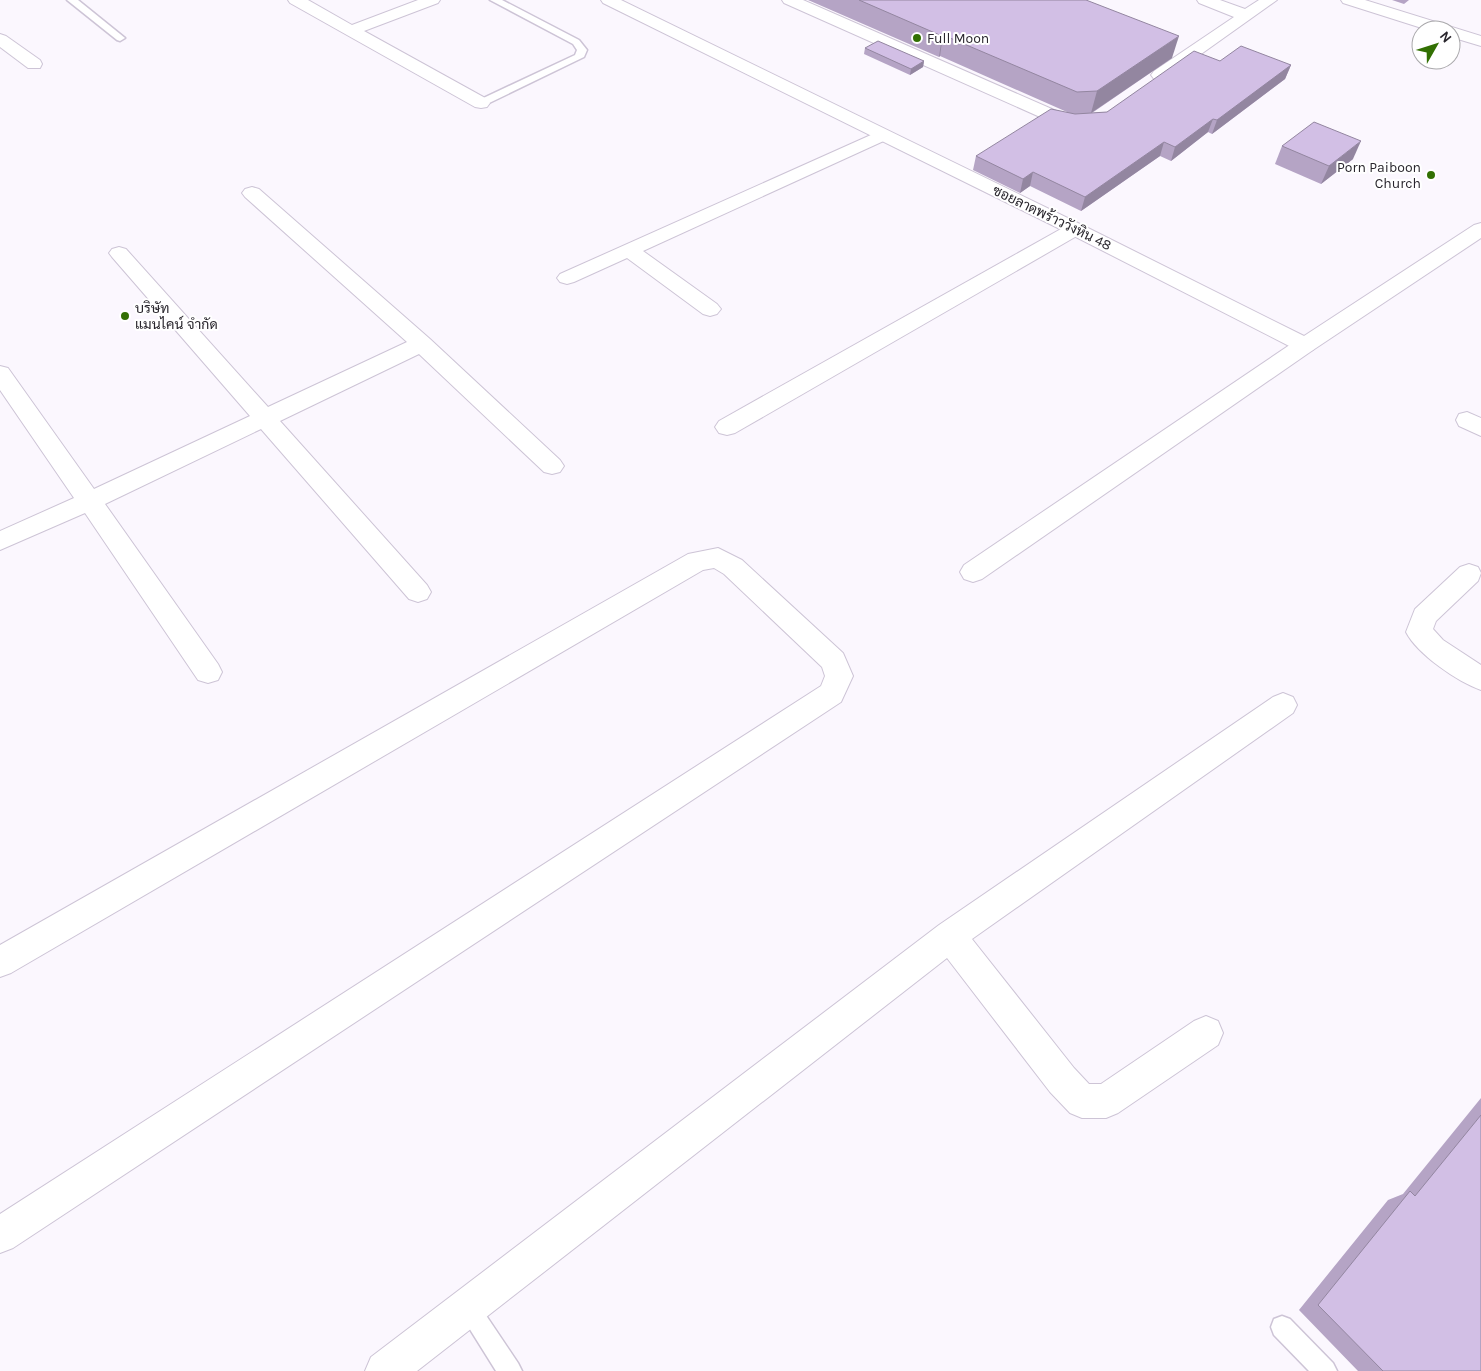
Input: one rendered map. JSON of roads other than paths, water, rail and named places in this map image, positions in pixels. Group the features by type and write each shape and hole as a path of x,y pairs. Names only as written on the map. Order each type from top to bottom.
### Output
{"street":[{"path":"296,0 481,102"},
{"path":"350,31 432,0"},
{"name":"ซอยลาดพร้าววังหิน 48","path":"609,0 1075,229 1305,346"},
{"path":"790,0 1054,117 1071,122 1096,120"},
{"path":"1205,0 1245,15"},
{"path":"1143,87 1269,0"},
{"path":"1349,0 1413,20"},
{"path":"1461,35 1481,41"},
{"path":"0,39 34,64"},
{"path":"1174,45 1192,52"},
{"path":"567,278 882,135"},
{"path":"252,193 422,344 552,466"},
{"path":"727,427 1075,229"},
{"path":"973,572 1305,346 1481,230"},
{"path":"629,250 710,309"},
{"path":"119,253 418,592"},
{"path":"0,541 90,501 422,344"},
{"path":"0,373 208,672"},
{"path":"0,962 697,561 718,558 733,567 833,660 840,676 830,694 0,1235"},
{"path":"1469,574 1424,616 1419,632 1434,648 1481,679"},
{"path":"385,1371 950,936 1283,705"},
{"path":"950,936 1062,1080 1082,1100 1106,1101 1206,1033"}],"lane":[{"path":"72,0 120,38"},
{"path":"481,102 579,57 582,50 576,42 495,0"},
{"path":"467,1307 510,1371"},
{"path":"1282,1327 1325,1371"}],"place":[{"name":"Full Moon","path":"917,38"},
{"name":"Porn Paiboon Church","path":"1431,175"},
{"name":"บริษัท แมนไคน์ จำกัด","path":"125,316"}]}
